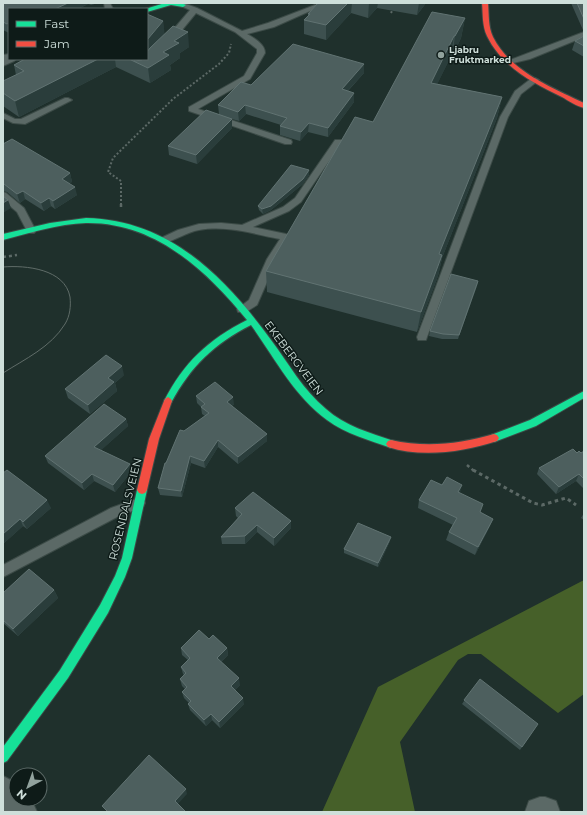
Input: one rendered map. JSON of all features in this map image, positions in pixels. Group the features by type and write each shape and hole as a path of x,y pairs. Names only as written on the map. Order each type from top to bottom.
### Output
{"main road":[{"path":"485,3 489,35 495,46 510,62 535,80 584,106"},
{"path":"148,10 160,5 183,5"},
{"name":"EKEBERGVEIEN","path":"3,238 70,223 106,221 134,227 164,240 197,263 228,291 252,321 304,393 323,413 341,425 362,435 402,447 440,449 487,441 527,426 584,394"},
{"name":"ROSENDALSVEIEN","path":"3,757 78,654 117,586 131,541 155,439 168,404 183,374 209,347 236,328 252,321"}],"street":[{"path":"3,791 22,812"},
{"path":"540,812 546,812"}],"lane":[{"path":"235,30 269,19 309,3"},
{"path":"183,5 196,9 252,38 261,48 261,53 247,77 192,109 288,142"},
{"path":"235,30 271,25 317,6"},
{"path":"163,45 196,9"},
{"path":"510,62 527,57 584,34"},
{"path":"422,337 504,117 518,93 535,80"},
{"path":"3,115 13,121 22,122 68,100"},
{"path":"242,229 286,209 298,200 338,142"},
{"path":"3,195 21,210 31,231"},
{"path":"164,240 198,228 212,226 242,229 286,237 272,259 253,302 242,308"},
{"path":"3,571 115,512 139,503"}],"path":[{"path":"391,13 396,3"},
{"path":"120,208 121,181 108,172 113,158 172,99 209,73 229,53 232,41 227,31 235,30"},
{"path":"3,257 17,255"},
{"path":"464,462 479,474 533,503 542,506 566,498 576,505"}],"green space":[{"path":"584,580 584,694 558,713 481,654 468,654 458,660 400,742 415,812 322,812 378,687"}],"building":[{"path":"3,3 68,3 57,8 8,8 8,24 3,22"},
{"path":"318,3 348,3 326,25 304,20"},
{"path":"577,3 584,3 584,19"},
{"path":"432,12 465,18 454,36 431,83 502,97 439,254 442,255 421,312 266,271 355,117 373,122"},
{"path":"148,14 163,21 148,39"},
{"path":"173,26 188,32 174,41 179,43 163,52 169,55 148,68 131,60 148,60 148,51"},
{"path":"584,36 584,46 575,41"},
{"path":"293,44 364,64 342,89 354,93 328,128 309,123 301,132 280,126 287,118 245,105 238,112 218,105 241,82 251,85"},
{"path":"23,60 96,60 15,101 3,93 3,81 24,71 14,65"},
{"path":"206,110 232,119 196,155 168,146"},
{"path":"12,139 70,173 62,179 75,187 53,201 49,198 41,203 23,191 17,194 3,183 3,144"},
{"path":"291,165 309,170 303,179 271,206 262,209 258,206"},
{"path":"3,196 8,200 3,203"},
{"path":"451,274 478,281 459,335 430,331"},
{"path":"106,355 122,366 108,378 114,382 88,405 65,389"},
{"path":"215,382 233,397 227,402 267,434 238,457 218,440 204,461 190,456 181,491 158,488 165,463 180,430 184,431 209,413 201,407 205,404 196,396"},
{"path":"104,404 126,419 94,447 130,464 113,485 92,474 82,483 45,456"},
{"path":"573,449 577,453 579,451 581,453 584,451 584,479 579,474 559,487 539,468"},
{"path":"7,470 47,500 23,522 20,519 3,534 3,473"},
{"path":"447,477 462,485 458,492 483,504 480,512 493,519 478,547 449,532 457,518 419,500 431,480 442,485"},
{"path":"253,492 291,521 274,538 257,525 245,536 221,537 242,514 235,508"},
{"path":"358,523 391,537 378,563 344,549"},
{"path":"29,569 54,590 13,629 3,620 3,593"},
{"path":"199,630 209,639 213,635 227,648 217,658 239,678 231,686 243,698 219,722 211,714 204,720 188,704 191,701 182,692 187,687 180,679 186,673 181,667 190,658 181,648"},
{"path":"480,679 538,724 522,747 464,700"},
{"path":"149,755 186,789 175,801 186,812 108,812 102,806"}],"tram line":[{"path":"3,267 33,268 53,275 61,280 67,288 70,297 67,321 59,332 37,352 3,373"}],"traffic: fast":[{"path":"148,10 171,3 183,5"},
{"path":"3,237 62,223 98,221 125,225 151,234 175,246 197,262 236,300 315,405 339,423 364,435 391,444"},
{"path":"168,401 175,387 192,364 202,354 224,336 251,321"},
{"path":"494,438 533,423 584,394"},
{"path":"3,757 64,674 104,609 120,577 127,558 142,490"}],"traffic: jam":[{"path":"485,3 490,36 507,60 544,86 584,106"},
{"path":"142,490 154,439 168,401"},
{"path":"391,444 404,447 430,449 456,447 494,438"}],"place":[{"name":"Ljabru Fruktmarked","path":"441,55"}]}
